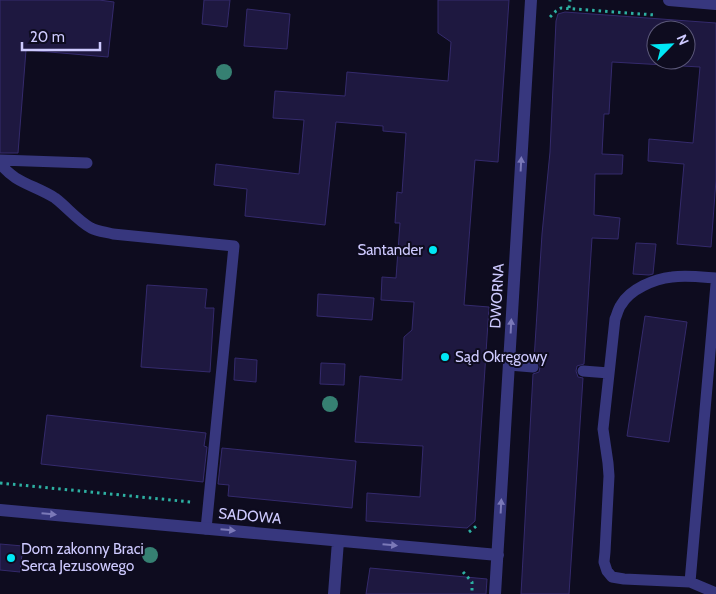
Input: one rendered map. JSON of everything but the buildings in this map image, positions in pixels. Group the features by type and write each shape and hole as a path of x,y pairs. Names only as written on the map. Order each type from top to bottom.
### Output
{"street":[{"name":"DWORNA","path":"495,594 531,0"},
{"path":"669,0 716,4"},
{"name":"SADOWA","path":"0,510 498,555"},
{"path":"334,594 338,541"}],"lane":[{"path":"0,161 87,163"},
{"path":"0,161 12,176 54,198 90,227 98,230 113,234 234,246 206,528"},
{"path":"716,278 671,277 655,281 627,296 620,306 615,320 603,429 609,476 604,562 607,571 612,577 690,582 716,592"},
{"path":"690,582 716,284"},
{"path":"509,365 533,367"},
{"path":"583,371 609,373"}],"path":[{"path":"569,8 570,0"},
{"path":"550,18 561,8 657,15"},
{"path":"0,483 209,504"},
{"path":"462,532 470,532 480,523 481,517"}],"place":[{"name":"Santander","path":"433,250"},
{"name":"Sąd Okręgowy","path":"445,357"},
{"name":"Dom zakonny Braci Serca Jezusowego","path":"11,558"}]}
